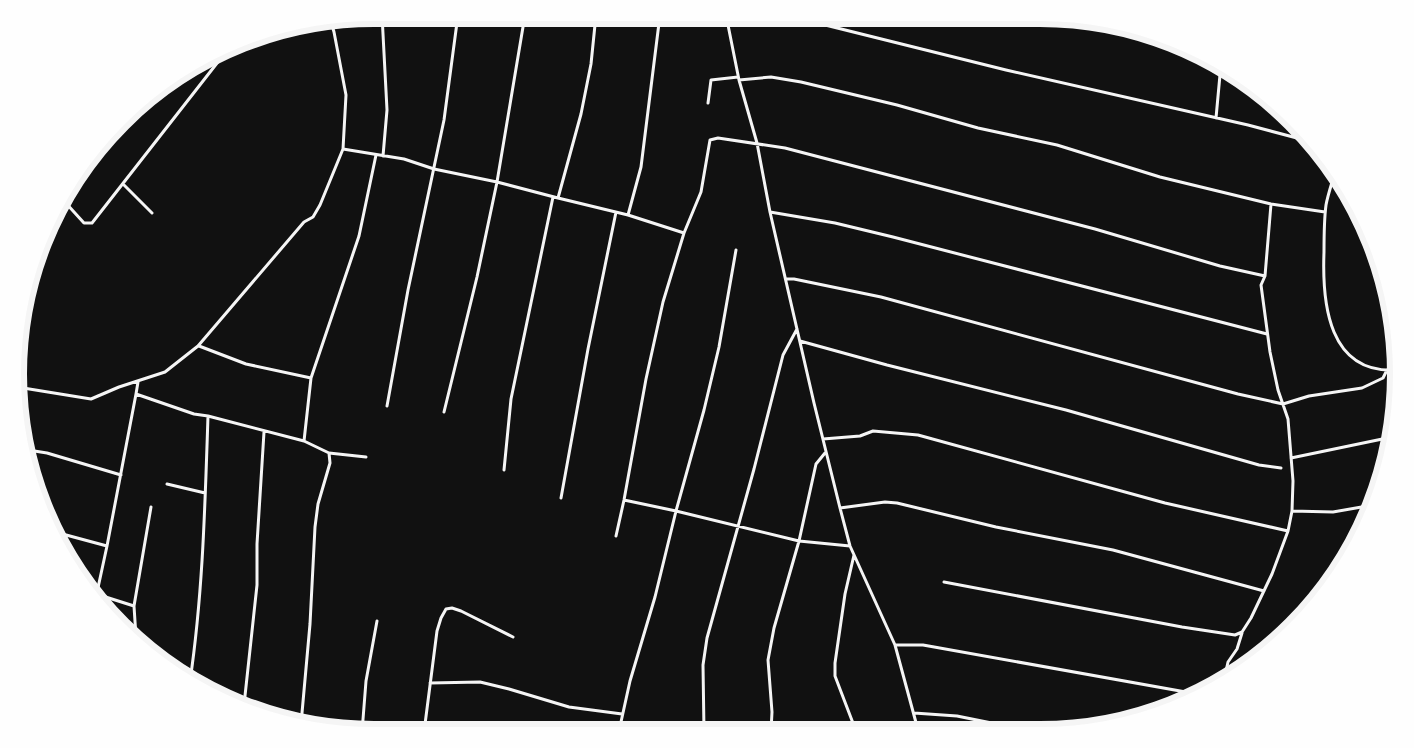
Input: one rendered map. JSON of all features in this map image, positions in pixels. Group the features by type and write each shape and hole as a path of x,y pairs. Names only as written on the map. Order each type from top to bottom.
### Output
{"street":[{"path":"382,24 387,110 383,156"},
{"path":"387,406 408,290 451,81 457,24"},
{"path":"444,412 473,295 497,182 523,24"},
{"path":"558,198 581,114 591,64 595,24"},
{"path":"628,215 641,167 659,24"},
{"path":"728,24 738,79 757,143 770,212 850,546 895,645 917,724"},
{"path":"819,24 1299,139"},
{"path":"24,388 91,399 119,387 165,372 198,346 304,222 313,217 343,150 346,95 332,27"},
{"path":"68,205 84,223 92,223 220,60"},
{"path":"1216,118 1220,74"},
{"path":"708,103 711,80 771,76 898,105 978,128 1057,145 1160,177 1271,204 1326,212"},
{"path":"616,536 646,379 663,302 684,233 701,192 710,140 718,138 785,148 1095,229 1220,266 1265,276"},
{"path":"343,150 404,159 434,169 497,182 628,215 684,233"},
{"path":"304,441 311,378 359,236 376,155"},
{"path":"786,279 881,297 1238,394 1283,404 1309,396 1362,388 1383,378 1387,370 1370,368 1350,356 1336,338 1327,313 1323,284 1326,212 1333,182"},
{"path":"123,184 152,213"},
{"path":"504,470 511,399 553,197"},
{"path":"1226,670 1228,662 1237,649 1242,632 1254,612 1281,553 1288,531 1294,496 1288,419 1278,390 1267,334 1261,285 1265,276 1271,204"},
{"path":"561,498 588,349 616,212"},
{"path":"770,212 835,223 883,234 1267,334"},
{"path":"620,724 632,672 655,597 711,383 724,322 736,250"},
{"path":"704,724 703,665 707,638 783,355 797,328"},
{"path":"800,341 1066,410 1259,465 1281,468"},
{"path":"198,346 246,364 311,378"},
{"path":"97,588 107,546 138,382"},
{"path":"136,394 194,414 304,441 328,453 366,457"},
{"path":"191,672 196,642 206,493 208,416"},
{"path":"823,439 860,436 873,431 918,435 1165,503 1288,531"},
{"path":"245,700 257,585 257,544 264,432"},
{"path":"1291,458 1384,439"},
{"path":"32,451 47,453 120,475"},
{"path":"771,724 768,660 774,628 799,541 816,464 826,452"},
{"path":"302,717 310,624 315,527 318,504 330,463 328,453"},
{"path":"167,484 206,493"},
{"path":"624,500 799,541 850,546"},
{"path":"840,508 885,502 897,503 996,527 1113,550 1264,591"},
{"path":"1292,511 1333,512 1365,506"},
{"path":"136,630 134,606 151,507"},
{"path":"63,534 107,546"},
{"path":"853,724 836,676 835,662 845,594 854,555"},
{"path":"944,582 1229,635 1242,632"},
{"path":"105,598 134,606"},
{"path":"424,724 438,630 446,609 452,608 461,611 513,637"},
{"path":"363,724 366,681 377,621"},
{"path":"895,645 923,645 1186,692"},
{"path":"430,683 480,682 508,688 569,707 622,714"},
{"path":"914,713 957,716 996,724"}]}
